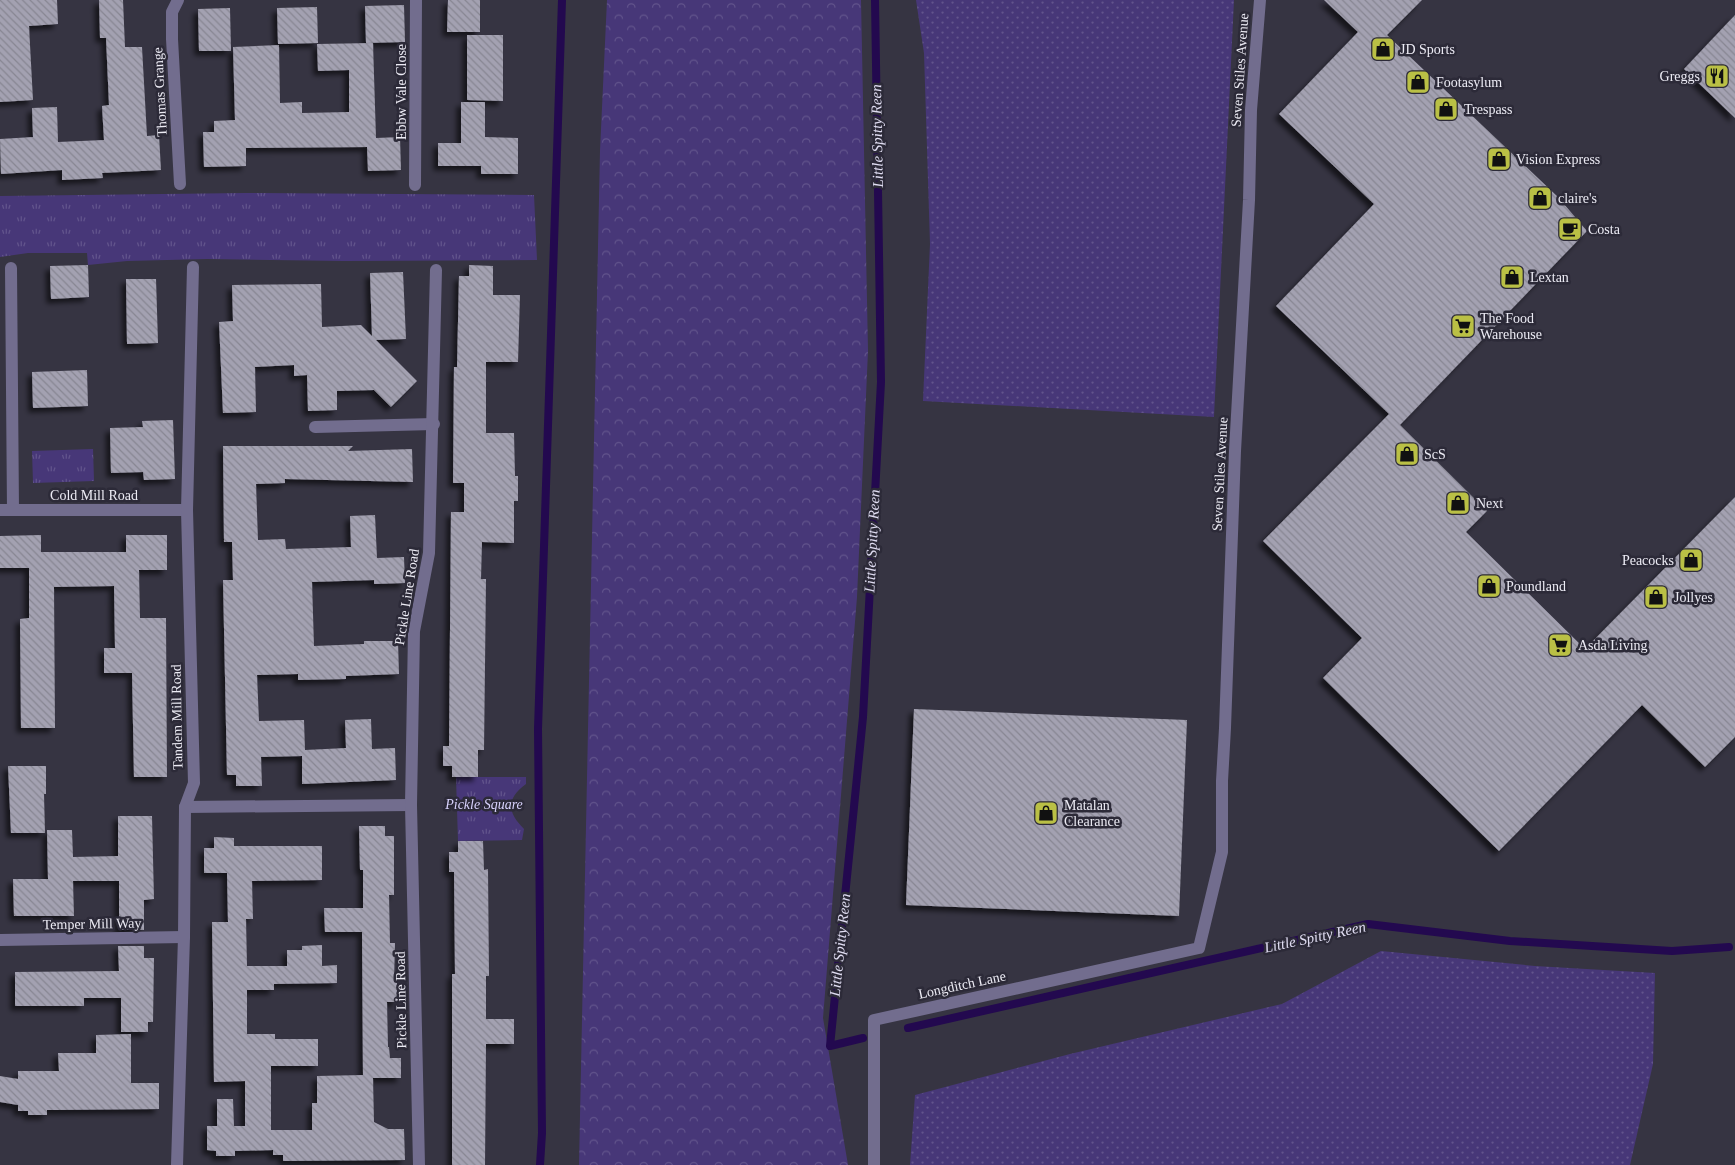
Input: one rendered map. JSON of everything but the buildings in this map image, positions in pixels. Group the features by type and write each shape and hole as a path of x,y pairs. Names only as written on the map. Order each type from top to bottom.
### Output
{"street":[{"name":"Thomas Grange","path":"178,0 172,12 172,39 180,184"},
{"name":"Ebbw Vale Close","path":"415,185 416,0"},
{"name":"Seven Stiles Avenue","path":"1198,948 1222,852 1222,781 1226,728 1235,451 1248,219 1251,110 1260,0"},
{"name":"Tandem Mill Road","path":"177,1165 184,937 185,807 194,783 187,510 193,267"},
{"path":"10,268 14,510"},
{"name":"Pickle Line Road","path":"419,1165 411,805 414,631 429,553 434,424 436,270"},
{"path":"315,427 434,424"},
{"name":"Cold Mill Road","path":"0,510 187,510"},
{"path":"185,807 411,805"},
{"name":"Temper Mill Way","path":"0,940 184,937"},
{"name":"Longditch Lane","path":"874,1165 874,1020 1198,948"}],"green space":[{"path":"607,0 861,0 868,351 857,597 823,1018 848,1165 579,1165 600,151"},
{"path":"916,0 1234,0 1214,417 923,401 930,244 924,53"},
{"path":"246,193 534,195 537,260 344,261 207,259 127,261 88,265 87,253 28,253 0,257 0,196"},
{"path":"93,449 94,481 33,483 32,451"},
{"name":"Pickle Square","path":"456,777 526,777 526,784 515,795 511,806 514,817 524,829 522,840 458,841"},
{"path":"1381,951 1535,966 1655,973 1653,1064 1630,1165 910,1165 915,1095 1070,1054 1282,1004"}],"waterway":[{"path":"540,1165 542,1133 538,729 562,0"},
{"name":"Little Spitty Reen","path":"863,1038 830,1046 863,717 881,382 875,0"},
{"name":"Little Spitty Reen","path":"908,1028 1368,924 1510,941 1672,951 1729,947"}],"place":[{"name":"JD Sports","path":"1383,49"},
{"name":"Greggs","path":"1717,76"},
{"name":"Footasylum","path":"1418,82"},
{"name":"Trespass","path":"1446,109"},
{"name":"Vision Express","path":"1499,159"},
{"name":"claire's","path":"1540,198"},
{"name":"Costa","path":"1570,229"},
{"name":"Lextan","path":"1512,277"},
{"name":"The Food Warehouse","path":"1463,326"},
{"name":"ScS","path":"1407,454"},
{"name":"Next","path":"1458,503"},
{"name":"Peacocks","path":"1691,560"},
{"name":"Poundland","path":"1489,586"},
{"name":"Jollyes","path":"1656,597"},
{"name":"Asda Living","path":"1560,645"},
{"name":"Matalan Clearance","path":"1046,813"}]}
